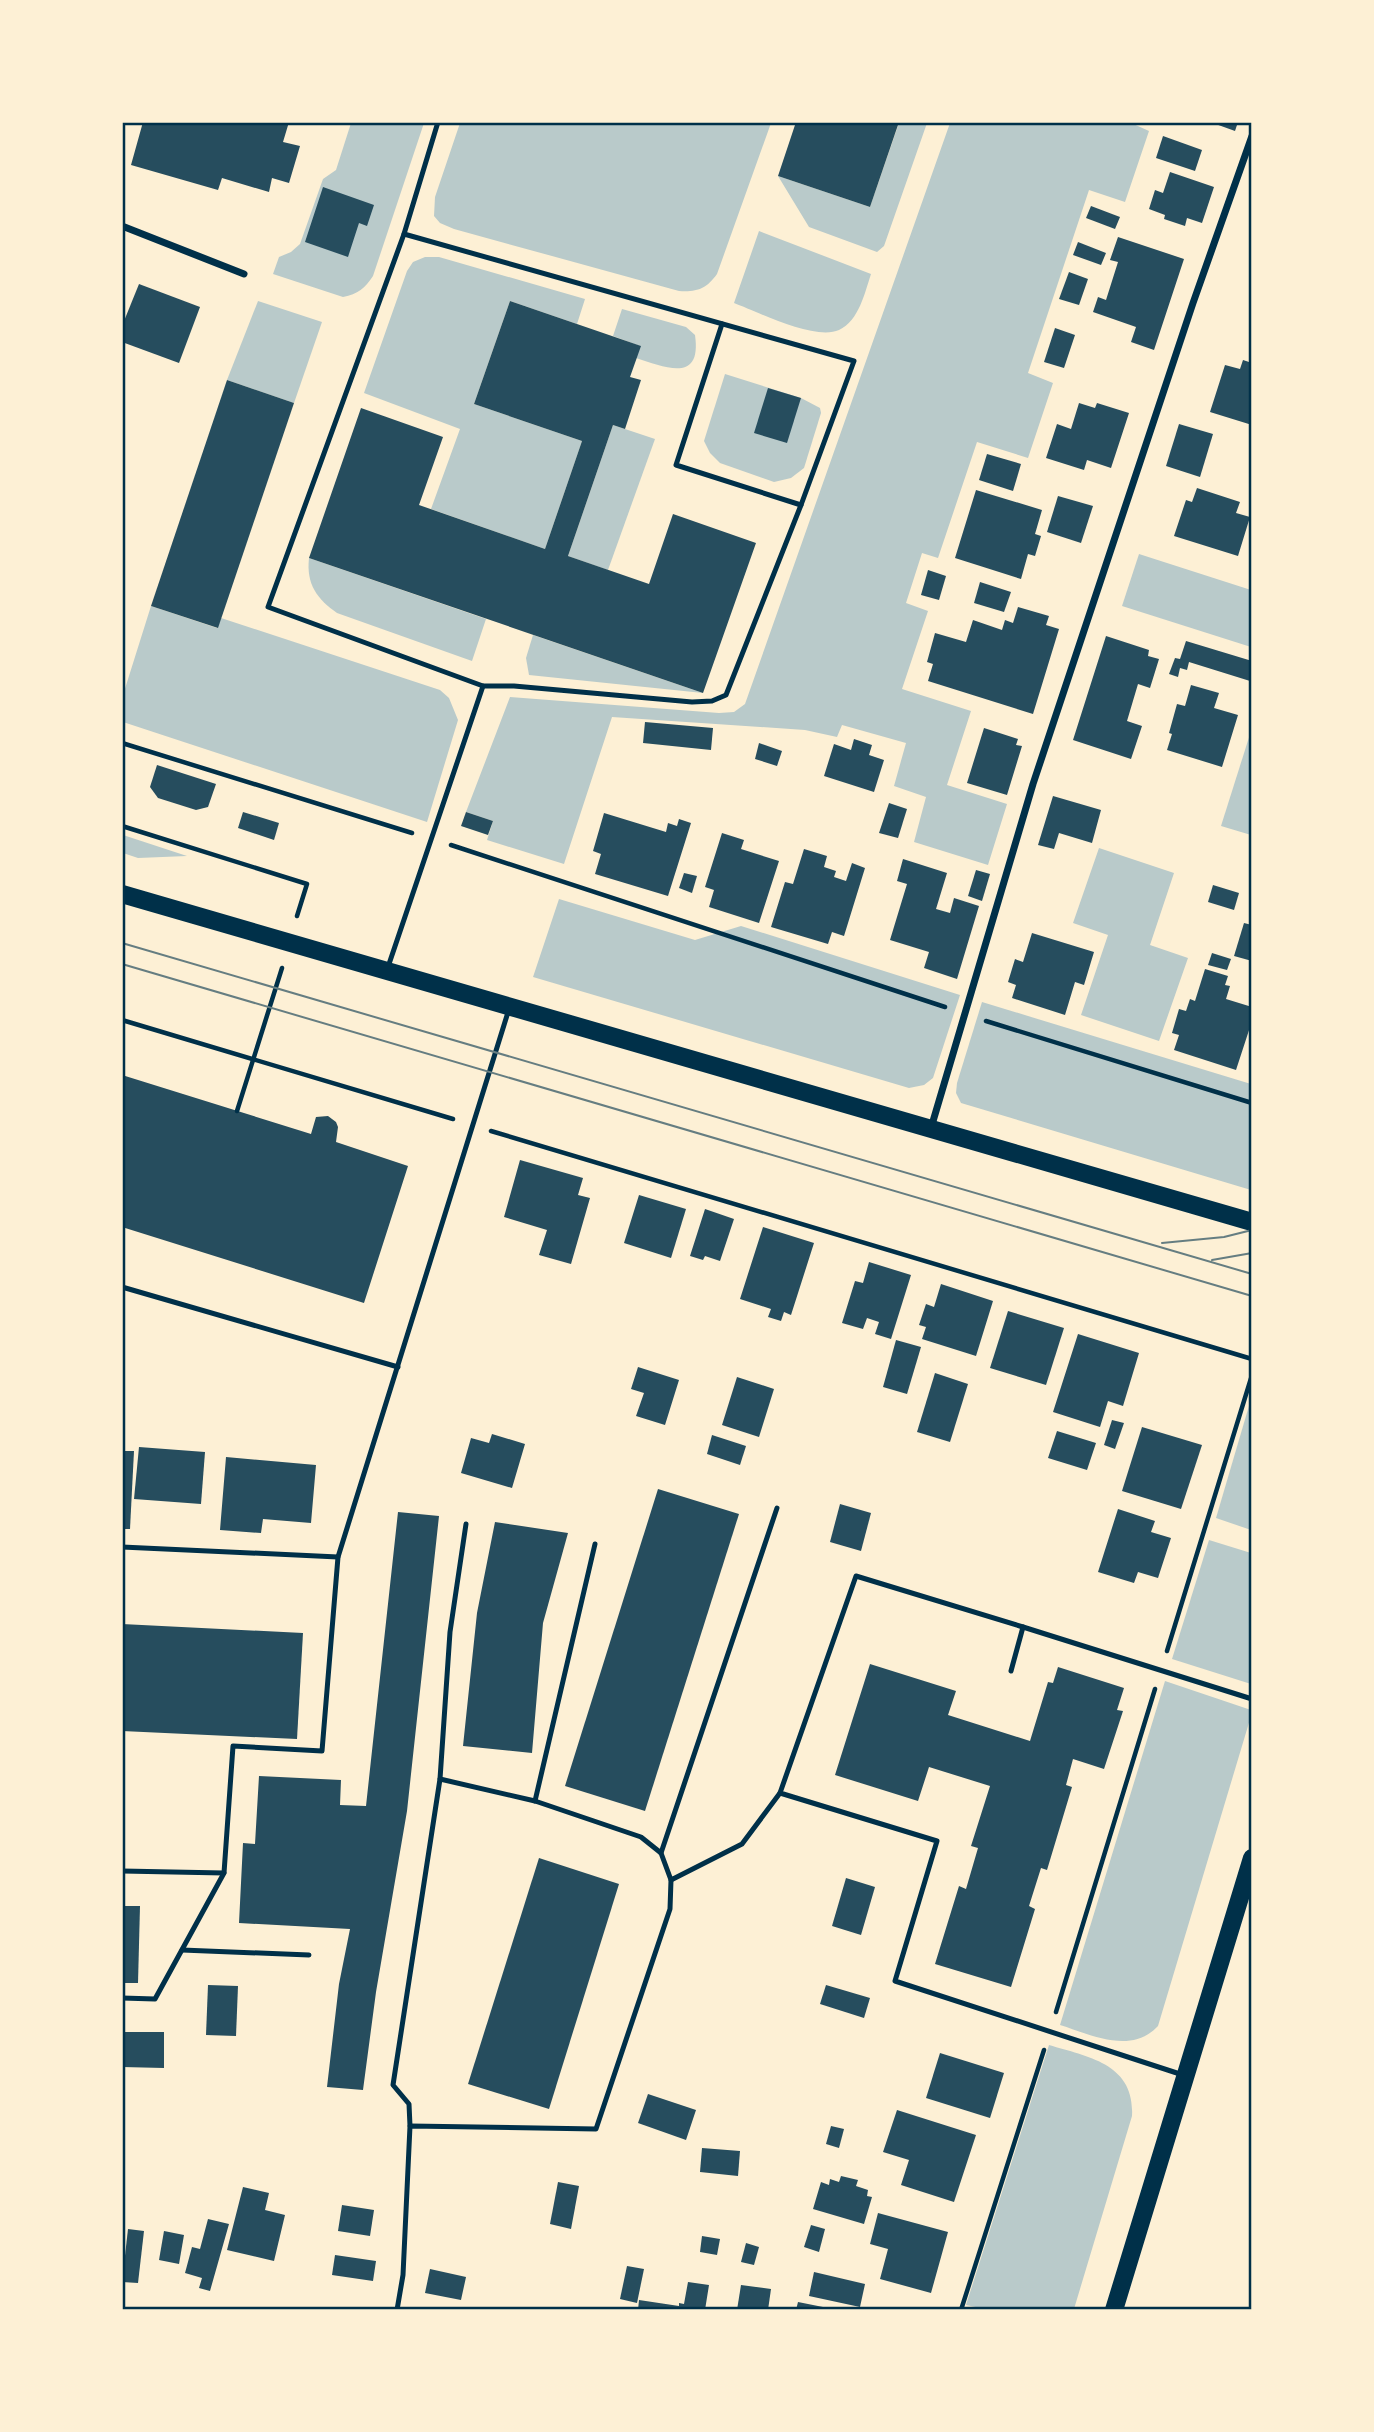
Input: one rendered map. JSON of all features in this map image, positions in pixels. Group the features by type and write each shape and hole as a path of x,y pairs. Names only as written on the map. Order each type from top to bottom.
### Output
{"main road":[{"path":"122,887 131,896 1251,1222"},
{"path":"1114,2309 1251,1858"}],"street":[{"path":"931,1128 1033,784 1251,136"},
{"path":"122,226 244,274"}],"lane":[{"path":"404,234 854,361 726,695 712,701 692,702 514,686 483,686 268,607 404,234 438,122"},
{"path":"722,324 676,465 801,505"},
{"path":"387,970 483,686"},
{"path":"122,1998 155,1999 224,1873 233,1746 322,1751 338,1557 510,1006"},
{"path":"122,1287 398,1367"},
{"path":"661,1853 777,1508"},
{"path":"397,2309 403,2275 410,2126 408,2104 393,2085 440,1779 450,1632 466,1524"},
{"path":"535,1801 595,1544"},
{"path":"122,1547 338,1557"},
{"path":"671,1880 742,1844 780,1793 856,1576 1251,1699"},
{"path":"1012,1671 1023,1627"},
{"path":"410,2126 596,2129 670,1909 671,1880 661,1853 641,1838 535,1801 440,1779"},
{"path":"780,1793 937,1841 895,1981 1186,2076"},
{"path":"122,1871 224,1873"},
{"path":"182,1950 309,1955"}],"path":[{"path":"122,743 431,839 965,1014 1251,1103"},
{"path":"122,1020 1251,1359"},
{"path":"961,2309 1251,1375"}],"shaded area":[{"path":"460,122 771,123 717,274 705,286 696,290 679,291 440,223 434,216 435,197"},
{"path":"1129,122 1149,131 1125,202 1089,190 1028,373 1053,383 1028,458 977,442 938,558 922,553 906,603 928,611 902,689 971,711 947,785 1007,804 988,865 914,842 926,797 894,786 906,743 842,725 837,737 805,730 612,717 564,864 487,840 493,821 466,812 510,697 719,713 734,712 745,704 950,123"},
{"path":"351,123 424,123 373,276 361,290 343,297 273,274 279,257 300,244 323,179 336,170"},
{"path":"899,123 927,123 884,246 877,252 809,227 778,176 870,207"},
{"path":"759,231 871,274 860,305 846,326 829,332 816,332 786,324 734,303"},
{"path":"425,257 439,257 585,299 577,324 510,301 474,404 582,441 545,549 431,509 460,429 364,393 407,271 413,262"},
{"path":"258,301 322,322 294,403 227,380"},
{"path":"622,309 686,327 695,335 696,350 693,361 687,366 669,368 636,358 640,346 613,336"},
{"path":"725,374 801,398 820,408 821,413 804,468 791,478 774,482 720,463 710,453 704,441"},
{"path":"613,425 655,439 608,570 568,556"},
{"path":"1139,554 1251,590 1251,647 1122,606"},
{"path":"309,558 486,619 472,661 337,613 314,590 309,576"},
{"path":"151,606 217,628 221,618 440,690 449,698 458,720 427,822 123,722 123,695"},
{"path":"533,635 703,693 529,675 526,658"},
{"path":"1251,731 1251,835 1221,826"},
{"path":"123,835 187,856 138,858 123,853"},
{"path":"1099,848 1174,873 1150,945 1188,958 1159,1041 1081,1015 1108,935 1073,923"},
{"path":"559,899 695,940 741,926 960,995 933,1078 924,1085 909,1088 533,977"},
{"path":"982,1002 1251,1084 1251,1190 961,1103 956,1093 957,1083"},
{"path":"1251,1399 1251,1530 1216,1518"},
{"path":"1209,1540 1251,1553 1251,1684 1172,1659"},
{"path":"1165,1681 1251,1710 1251,1716 1158,2026 1147,2035 1136,2039 1111,2040 1060,2025"},
{"path":"1049,2045 1107,2065 1126,2085 1131,2099 1132,2116 1074,2309 985,2309 966,2305"}],"building":[{"path":"143,122 289,122 283,142 300,146 289,183 272,178 269,192 222,178 218,190 131,165"},
{"path":"796,122 899,122 870,207 778,176"},
{"path":"1210,122 1238,122 1235,131"},
{"path":"1163,136 1202,150 1195,171 1156,158"},
{"path":"1170,172 1214,187 1202,223 1187,218 1185,226 1164,219 1165,215 1149,209 1155,190 1163,193"},
{"path":"323,187 374,205 367,226 359,223 348,257 305,242"},
{"path":"1091,206 1120,217 1115,229 1086,218"},
{"path":"1118,237 1184,259 1154,350 1131,342 1136,327 1093,312 1098,297 1106,300 1118,262 1110,260"},
{"path":"1078,242 1106,253 1101,265 1073,255"},
{"path":"1069,272 1088,279 1079,305 1059,299"},
{"path":"139,284 200,307 179,363 122,342 122,326"},
{"path":"510,301 641,346 630,377 641,380 625,429 613,425 568,556 649,584 673,514 756,543 703,693 309,558 361,408 443,437 419,505 545,549 582,441 474,404"},
{"path":"1055,328 1075,335 1064,368 1044,362"},
{"path":"1243,360 1252,363 1252,425 1210,412 1225,365 1240,369"},
{"path":"227,380 294,403 218,628 151,606"},
{"path":"768,388 801,398 787,443 754,433"},
{"path":"1079,403 1095,408 1097,403 1129,413 1111,468 1087,460 1084,470 1046,458 1057,424 1071,429"},
{"path":"1179,424 1213,434 1200,477 1166,466"},
{"path":"987,454 1021,464 1013,491 979,480"},
{"path":"1197,488 1240,502 1236,513 1250,517 1238,556 1174,536 1186,500 1192,502"},
{"path":"976,490 1042,510 1035,534 1041,536 1035,556 1028,554 1021,579 955,558"},
{"path":"1058,496 1093,506 1081,543 1047,532"},
{"path":"928,570 946,576 939,600 921,595"},
{"path":"980,582 1011,592 1004,612 974,603"},
{"path":"1018,607 1049,616 1046,625 1059,629 1033,714 928,681 933,664 927,662 935,633 966,642 973,620 1002,630 1005,620 1013,623"},
{"path":"1106,636 1149,650 1148,656 1159,659 1150,688 1138,684 1127,721 1142,726 1131,759 1073,740"},
{"path":"1186,641 1252,661 1250,681 1189,662 1187,670 1180,668 1178,677 1169,674 1175,658 1180,659"},
{"path":"1191,685 1219,693 1214,708 1238,715 1222,767 1167,750 1177,704 1185,706"},
{"path":"645,722 713,728 711,750 643,743"},
{"path":"984,728 1018,739 1016,745 1022,746 1007,795 967,783"},
{"path":"854,739 872,745 869,755 884,760 874,792 824,776 834,744 851,750"},
{"path":"759,743 782,751 777,766 755,759"},
{"path":"157,765 216,784 208,807 196,810 158,798 150,787"},
{"path":"1053,796 1101,810 1092,843 1059,833 1054,849 1038,845"},
{"path":"889,803 907,809 898,838 879,833"},
{"path":"243,812 279,823 274,840 238,828"},
{"path":"466,812 493,821 488,835 461,826"},
{"path":"604,813 666,832 668,823 677,826 679,819 691,823 668,896 595,874 601,854 593,851"},
{"path":"722,833 744,840 741,849 779,861 759,923 709,907 714,890 705,887"},
{"path":"804,849 827,856 824,867 836,871 834,877 846,881 852,863 865,868 844,936 832,932 828,944 771,927 785,882 793,884"},
{"path":"903,859 947,873 936,909 950,913 954,898 979,906 957,979 924,968 929,952 890,940 907,884 897,881"},
{"path":"976,870 990,874 982,901 968,896"},
{"path":"684,873 697,876 692,893 679,888"},
{"path":"1213,885 1239,893 1234,910 1208,902"},
{"path":"1244,923 1252,925 1252,961 1234,956"},
{"path":"1032,933 1094,952 1084,985 1075,982 1065,1015 1012,998 1016,985 1008,982 1015,959 1023,962"},
{"path":"1212,953 1231,959 1227,970 1208,965"},
{"path":"1205,969 1228,976 1225,985 1230,986 1226,999 1252,1007 1252,1021 1236,1070 1174,1050 1179,1035 1172,1033 1179,1009 1186,1011 1190,999 1195,1001"},
{"path":"122,1075 311,1134 316,1117 328,1116 338,1127 336,1142 408,1166 364,1303 122,1227"},
{"path":"520,1160 583,1178 578,1195 590,1198 571,1264 539,1255 547,1230 504,1217"},
{"path":"639,1195 686,1209 671,1258 624,1243"},
{"path":"705,1209 734,1219 720,1261 705,1256 703,1260 690,1256"},
{"path":"763,1227 814,1243 791,1315 784,1312 781,1321 768,1317 771,1309 740,1299"},
{"path":"869,1262 911,1275 891,1339 875,1334 879,1322 867,1318 863,1329 842,1323 855,1281 863,1283"},
{"path":"941,1284 993,1301 976,1356 922,1339 926,1327 919,1325 926,1304 934,1307"},
{"path":"1008,1311 1064,1328 1046,1385 990,1368"},
{"path":"1078,1334 1139,1353 1123,1406 1108,1401 1100,1427 1053,1412"},
{"path":"896,1340 921,1347 907,1394 883,1387"},
{"path":"638,1367 679,1380 665,1425 636,1416 644,1393 631,1389"},
{"path":"935,1373 968,1384 950,1442 917,1432"},
{"path":"737,1377 774,1389 759,1437 722,1425"},
{"path":"1112,1420 1124,1423 1115,1449 1104,1445"},
{"path":"1142,1427 1202,1445 1181,1509 1122,1491"},
{"path":"1057,1431 1096,1443 1087,1470 1048,1458"},
{"path":"492,1434 525,1444 512,1488 461,1473 471,1438 489,1443"},
{"path":"712,1435 746,1446 740,1465 707,1454"},
{"path":"139,1447 205,1452 201,1504 134,1499"},
{"path":"122,1451 134,1451 130,1529 122,1529"},
{"path":"226,1457 316,1465 311,1523 263,1519 261,1533 220,1530"},
{"path":"658,1489 739,1514 645,1811 565,1786"},
{"path":"840,1504 871,1513 861,1551 830,1542"},
{"path":"1118,1509 1155,1521 1151,1532 1171,1538 1158,1578 1138,1572 1134,1583 1098,1572"},
{"path":"398,1512 439,1516 407,1811 376,1992 363,2090 327,2087 339,1984 350,1929 239,1923 243,1843 255,1844 259,1776 341,1780 340,1805 366,1806"},
{"path":"495,1522 568,1533 543,1623 532,1753 463,1746 477,1613"},
{"path":"122,1624 303,1633 297,1739 122,1731"},
{"path":"870,1664 956,1691 948,1715 1030,1741 1048,1682 1053,1683 1058,1667 1124,1688 1117,1710 1123,1711 1104,1769 1073,1759 1066,1785 1072,1787 1047,1870 1041,1868 1029,1906 1035,1909 1011,1987 935,1964 959,1886 966,1889 978,1848 971,1846 990,1786 929,1767 918,1801 835,1775"},
{"path":"539,1858 619,1884 549,2109 468,2084"},
{"path":"846,1878 875,1887 861,1935 832,1926"},
{"path":"122,1906 140,1906 138,1983 122,1983"},
{"path":"208,1985 238,1986 236,2036 206,2035"},
{"path":"826,1985 870,1998 864,2018 820,2004"},
{"path":"122,2032 164,2032 164,2068 122,2067"},
{"path":"940,2053 1004,2073 990,2118 926,2098"},
{"path":"648,2094 696,2110 686,2140 638,2123"},
{"path":"897,2110 976,2135 954,2202 901,2185 909,2160 883,2152"},
{"path":"831,2126 844,2129 839,2148 826,2144"},
{"path":"702,2148 740,2151 738,2176 700,2172"},
{"path":"841,2176 858,2180 856,2186 868,2190 867,2196 872,2197 864,2224 813,2209 821,2182 829,2185 830,2179 839,2182"},
{"path":"558,2182 579,2186 571,2229 550,2224"},
{"path":"243,2187 269,2193 265,2210 285,2215 274,2261 227,2250"},
{"path":"342,2205 374,2210 370,2236 338,2231"},
{"path":"878,2213 948,2232 931,2293 880,2279 888,2249 870,2244"},
{"path":"208,2219 229,2224 210,2291 199,2288 202,2278 185,2273 192,2247 200,2249"},
{"path":"811,2225 825,2229 819,2252 804,2247"},
{"path":"128,2229 144,2231 138,2283 122,2282"},
{"path":"164,2231 184,2235 179,2264 159,2260"},
{"path":"702,2236 720,2239 717,2255 700,2252"},
{"path":"746,2243 759,2247 754,2265 741,2262"},
{"path":"335,2255 376,2261 373,2281 332,2275"},
{"path":"627,2266 644,2269 637,2303 620,2299"},
{"path":"430,2269 466,2277 461,2300 425,2293"},
{"path":"814,2272 865,2284 860,2307 809,2296"},
{"path":"688,2282 709,2285 705,2310 638,2310 639,2300 679,2306 679,2303 684,2304"},
{"path":"741,2285 771,2289 768,2310 737,2310"},
{"path":"798,2302 828,2308 796,2310"}],"tram line":[{"path":"122,943 1252,1274"},
{"path":"122,964 1252,1296"},
{"path":"1162,1243 1224,1237 1252,1230"},
{"path":"1212,1260 1252,1253"}]}
